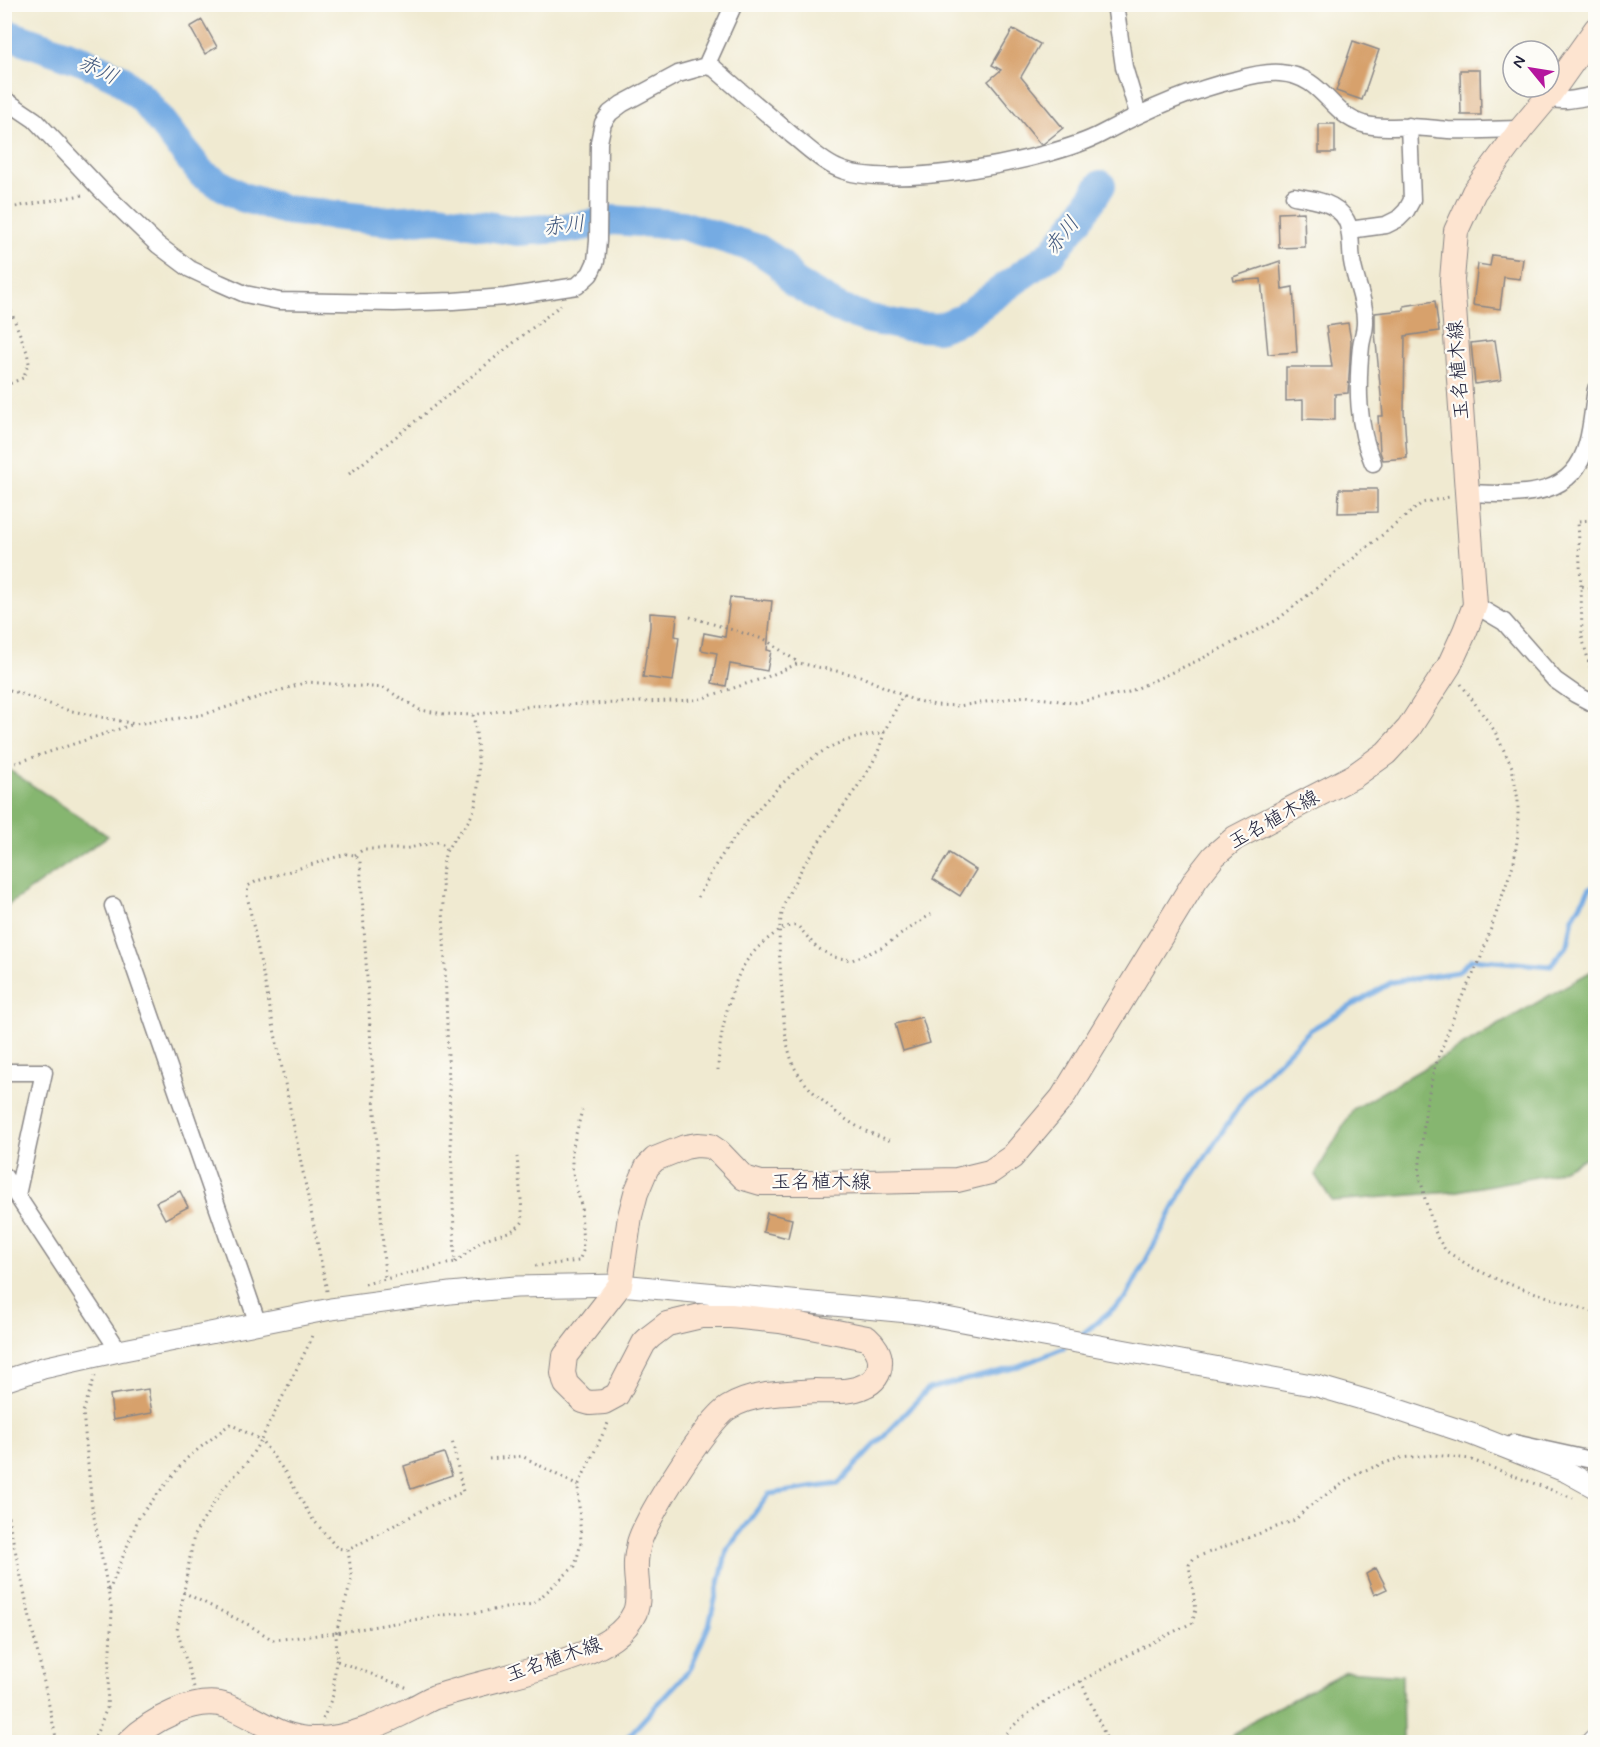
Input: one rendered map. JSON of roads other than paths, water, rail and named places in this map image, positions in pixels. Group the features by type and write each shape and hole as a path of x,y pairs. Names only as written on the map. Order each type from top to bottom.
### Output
{"main road":[{"name":"玉名植木線","path":"1561,77 1596,29"},
{"name":"玉名植木線","path":"129,1743 142,1730 169,1714 199,1705 224,1705 286,1736 311,1739 340,1736 365,1729 432,1698 582,1654 613,1639 628,1624 636,1609 638,1596 636,1562 646,1524 683,1465 720,1414 742,1401 761,1396 852,1390 873,1381 879,1371 881,1360 871,1342 862,1337 780,1321 731,1316 694,1317 667,1324 644,1343 617,1395 604,1402 590,1403 577,1397 566,1384 562,1365 570,1348 620,1285 630,1215 641,1178 655,1159 666,1153 697,1144 710,1146 744,1178 761,1183 957,1180 990,1172 1012,1157 1062,1098 1196,879 1214,856 1235,838 1354,776 1386,753 1409,728 1449,666 1475,605 1452,280 1456,231 1474,192 1545,99"}],"street":[{"path":"706,66 734,4"},
{"path":"1115,4 1124,67 1138,114"},
{"path":"4,99 35,120 136,226 173,258 190,269 220,284 264,299 394,303 505,297 577,286 590,274 596,261 599,142 603,123 610,113 622,104 678,74 706,66 714,68 835,168 856,176 892,178 947,172 1041,156 1085,142 1138,114 1178,98 1250,76 1280,73 1308,81 1318,87 1339,110 1363,124 1448,130 1521,129"},
{"path":"1550,99 1569,101 1596,95"},
{"path":"1349,230 1386,225 1398,219 1406,211 1412,200 1409,126"},
{"path":"1294,196 1331,206 1347,220 1353,271 1365,324 1360,358 1361,426 1365,446 1373,463"},
{"path":"1468,493 1521,494 1544,490 1560,484 1570,476 1578,466 1587,443 1596,389"},
{"path":"1475,605 1504,622 1555,680 1596,705"},
{"path":"113,906 258,1324"},
{"path":"4,1072 44,1072 16,1195"},
{"path":"4,1176 110,1353"},
{"path":"4,1381 43,1368 110,1353 324,1310 450,1293 516,1287 620,1285 920,1313 1317,1386 1471,1434 1567,1472 1596,1488"},
{"path":"1471,1434 1596,1461"},
{"path":"1593,1743 1596,1738"}],"waterway":[{"name":"赤川","path":"4,33 83,61 119,78 144,100 202,174 242,197 286,210 388,221 439,218 517,231 577,227 613,220 682,225 758,249 779,263 795,283 840,309 870,319 905,326 938,328 962,319 1052,253 1079,219 1101,185"},
{"path":"1079,1337 1126,1298 1182,1192 1250,1090 1310,1030 1392,982 1457,972 1472,959 1550,966 1568,944 1573,917 1590,888 1596,885"},
{"path":"623,1742 690,1669 709,1625 727,1550 769,1494 838,1484 928,1389 1014,1368 1064,1348"}]}
